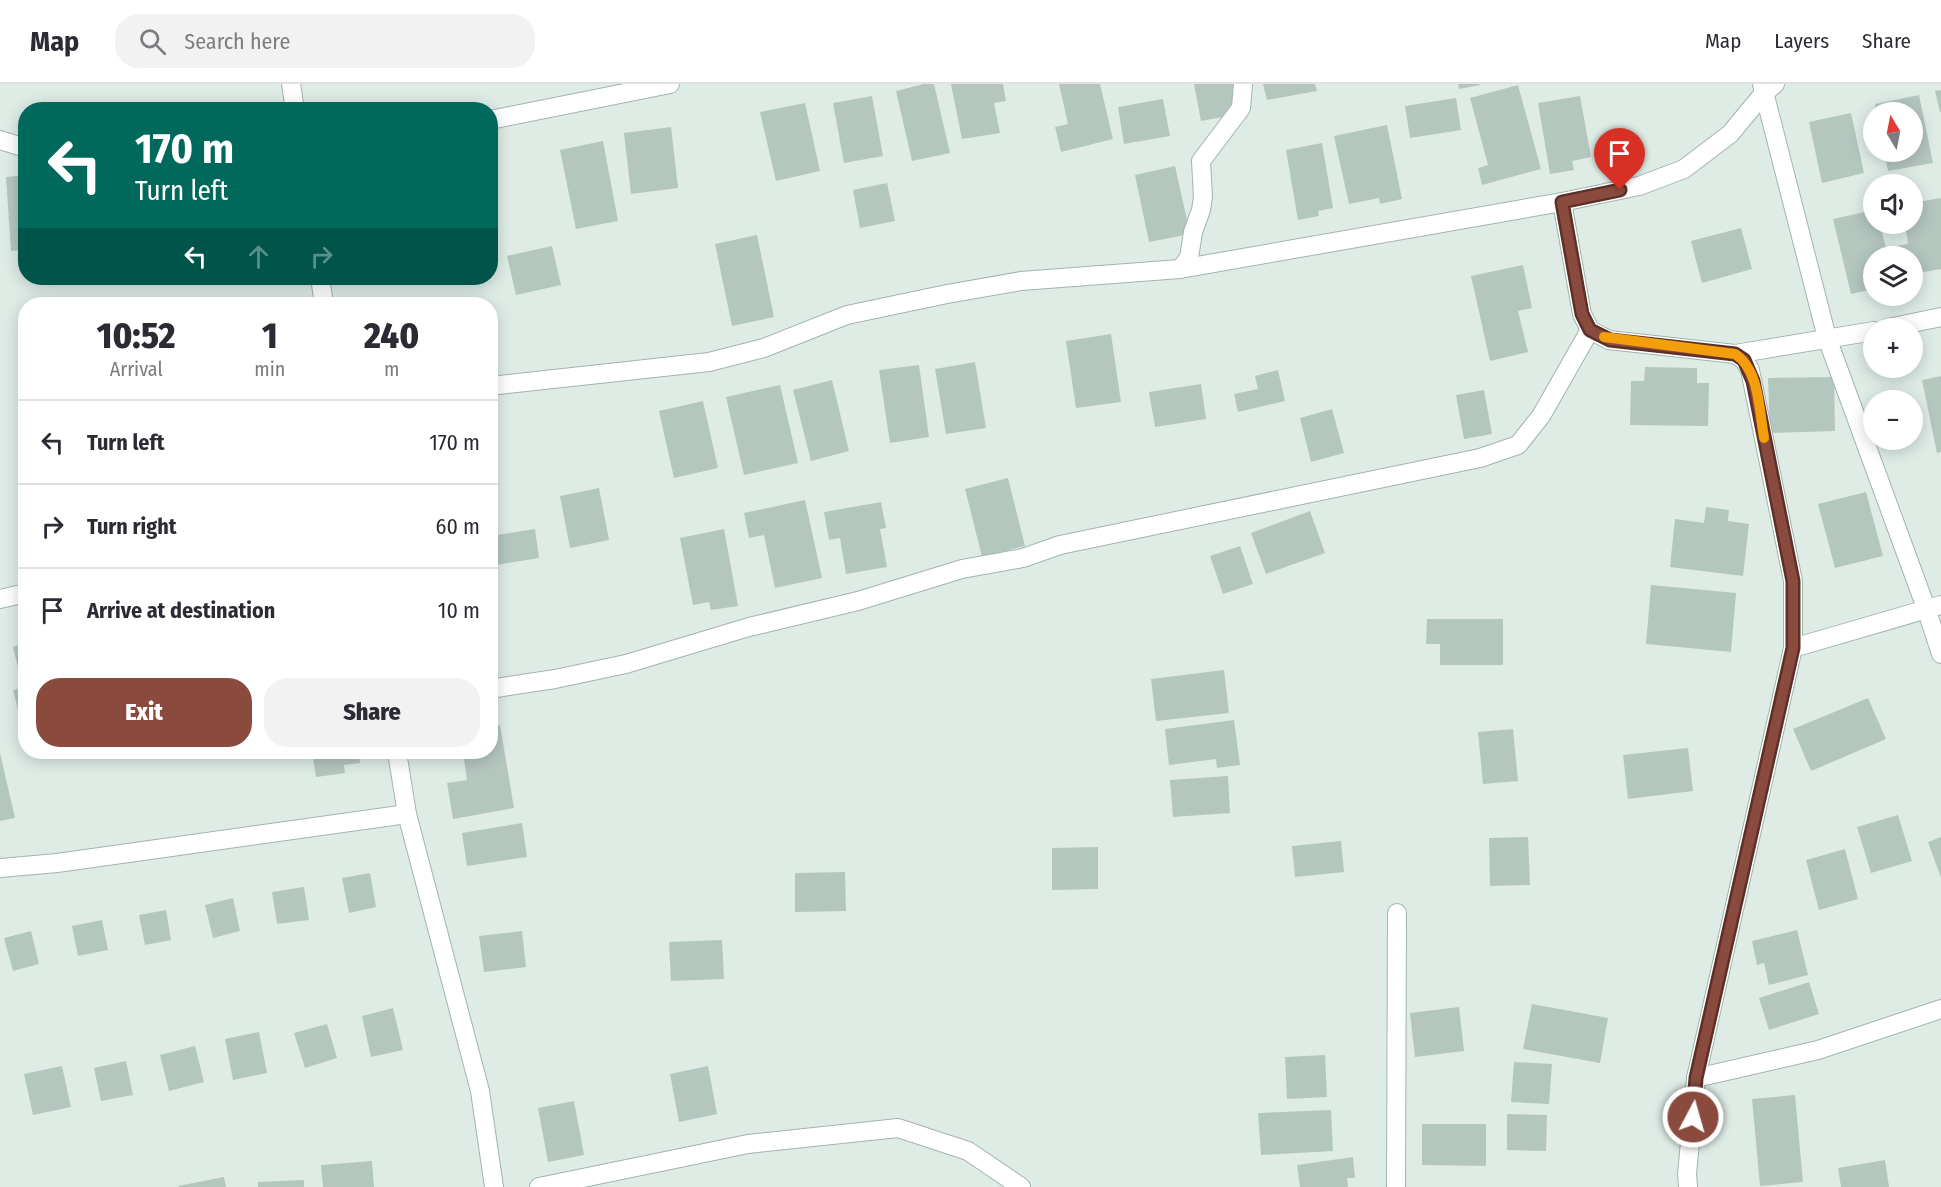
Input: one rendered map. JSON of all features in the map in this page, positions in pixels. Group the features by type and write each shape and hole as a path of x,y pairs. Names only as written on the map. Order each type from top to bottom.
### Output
{"street":[{"path":"291,84 294,102"},
{"path":"498,118 670,84"},
{"path":"1180,269 1189,258 1193,232 1201,210 1203,197 1201,161 1207,150 1230,126 1241,108 1243,84"},
{"path":"498,385 709,362 764,348 847,315 1021,281 1180,269 1562,202 1639,186 1684,169 1730,134 1767,87"},
{"path":"1767,87 1827,338 1934,607 1941,654"},
{"path":"0,140 18,146"},
{"path":"1562,202 1582,314 1590,330 1610,340 1735,354 1863,333"},
{"path":"1923,321 1941,317"},
{"path":"498,688 555,680 626,664 749,627 858,601 962,569 1023,558 1060,545 1480,459 1518,445 1541,416 1590,330"},
{"path":"1688,1187 1687,1174 1696,1078 1793,648 1793,581 1753,381 1744,360 1735,354"},
{"path":"0,600 18,595"},
{"path":"1793,648 1934,607"},
{"path":"398,759 407,814 480,1091 494,1187"},
{"path":"0,868 57,863 407,814"},
{"path":"1396,913 1396,1187"},
{"path":"1696,1078 1818,1050 1941,1010"},
{"path":"539,1187 748,1144 898,1128 968,1151 1021,1187"}],"building":[{"path":"924,84 934,84 950,153 912,161 896,91"},
{"path":"951,84 1003,84 1006,101 994,103 1000,133 962,139"},
{"path":"1059,84 1100,84 1113,139 1061,152 1055,127 1068,124"},
{"path":"1194,84 1244,84 1250,112 1201,121"},
{"path":"1263,84 1315,84 1317,91 1267,100"},
{"path":"1458,84 1479,84 1480,85 1459,89"},
{"path":"1518,85 1541,169 1482,185 1478,168 1488,165 1470,98"},
{"path":"1941,90 1941,112 1940,112 1935,91"},
{"path":"1919,95 1920,102 1885,102"},
{"path":"872,96 883,156 844,163 833,103"},
{"path":"1580,96 1591,157 1572,161 1574,170 1550,174 1538,103"},
{"path":"1456,98 1461,130 1410,138 1405,106"},
{"path":"1163,99 1170,136 1124,144 1118,107"},
{"path":"805,103 820,171 776,181 760,112"},
{"path":"1851,113 1864,173 1822,183 1809,122"},
{"path":"1923,114 1933,163 1888,171 1886,162 1923,162"},
{"path":"1387,125 1402,199 1380,204 1379,198 1349,204 1334,136"},
{"path":"671,127 678,188 631,194 624,133"},
{"path":"603,141 618,221 576,229 560,150"},
{"path":"1322,143 1333,208 1318,211 1319,216 1298,220 1286,150"},
{"path":"1175,166 1190,234 1149,242 1135,175"},
{"path":"18,176 18,251 11,251 6,177"},
{"path":"887,183 895,221 860,228 853,190"},
{"path":"1941,198 1941,269 1923,272 1923,246 1897,246 1908,244 1906,234 1923,234 1923,201"},
{"path":"1863,212 1863,234 1882,234 1886,246 1863,246 1863,291 1851,294 1833,219"},
{"path":"1741,228 1752,269 1702,283 1691,241"},
{"path":"757,235 774,317 732,326 715,244"},
{"path":"552,246 561,285 516,295 507,256"},
{"path":"1523,265 1532,308 1518,311 1528,352 1490,361 1471,276"},
{"path":"1111,334 1121,402 1076,408 1066,341"},
{"path":"975,362 986,428 946,434 935,369"},
{"path":"919,365 929,437 890,443 879,370"},
{"path":"1645,367 1697,368 1697,383 1709,383 1708,426 1630,425 1631,381 1644,381"},
{"path":"1278,370 1285,401 1238,412 1234,394 1258,389 1255,376"},
{"path":"1941,376 1941,452 1937,453 1922,380"},
{"path":"1834,377 1835,431 1770,433 1768,378"},
{"path":"832,380 849,451 811,461 793,390"},
{"path":"1201,384 1206,419 1155,427 1149,392"},
{"path":"780,385 798,463 744,475 726,397"},
{"path":"1484,390 1492,434 1464,439 1456,395"},
{"path":"703,401 718,468 674,478 659,411"},
{"path":"1332,409 1344,453 1311,462 1300,418"},
{"path":"1008,478 1025,546 982,557 965,489"},
{"path":"599,488 609,540 570,548 560,496"},
{"path":"1866,492 1883,556 1835,568 1818,504"},
{"path":"805,500 822,578 775,588 764,535 749,538 744,513"},
{"path":"881,502 886,528 880,529 887,567 846,574 840,538 829,540 824,512"},
{"path":"1706,507 1729,510 1728,521 1749,524 1743,576 1670,567 1675,519 1704,523"},
{"path":"1310,511 1325,553 1266,574 1251,533"},
{"path":"535,529 539,558 498,565 498,535"},
{"path":"724,529 738,606 711,610 709,602 693,605 680,538"},
{"path":"1240,546 1253,584 1223,594 1210,556"},
{"path":"1651,585 1736,593 1731,652 1646,644"},
{"path":"1427,619 1503,619 1503,665 1440,665 1440,644 1426,644"},
{"path":"18,645 18,668 13,647"},
{"path":"1224,670 1229,713 1156,721 1151,679"},
{"path":"18,689 18,709 13,690"},
{"path":"1868,698 1886,739 1811,771 1793,729"},
{"path":"1234,720 1240,765 1217,768 1216,759 1169,765 1165,729"},
{"path":"498,725 500,725 514,808 453,819 447,783 467,780 464,759 498,759"},
{"path":"1513,729 1518,781 1483,784 1478,732"},
{"path":"1688,748 1693,791 1628,799 1623,755"},
{"path":"0,753 15,818 0,821"},
{"path":"313,759 359,759 360,763 344,765 345,773 316,777"},
{"path":"1228,776 1230,813 1173,817 1170,780"},
{"path":"1898,815 1912,861 1871,873 1857,827"},
{"path":"522,823 527,857 467,866 462,833"},
{"path":"1528,837 1530,885 1490,886 1489,838"},
{"path":"1941,837 1941,878 1928,842"},
{"path":"1341,841 1344,872 1295,877 1292,846"},
{"path":"1098,847 1098,889 1052,890 1052,848"},
{"path":"1845,849 1858,899 1819,910 1806,860"},
{"path":"845,872 846,911 795,912 795,873"},
{"path":"370,873 376,907 349,913 342,878"},
{"path":"304,887 309,920 277,924 272,892"},
{"path":"233,898 240,931 213,938 205,905"},
{"path":"166,910 171,940 145,945 139,915"},
{"path":"102,920 108,950 78,956 72,926"},
{"path":"1797,930 1808,975 1769,985 1764,963 1757,965 1752,941"},
{"path":"31,931 39,964 13,971 4,938"},
{"path":"522,931 526,967 484,972 479,936"},
{"path":"722,940 724,979 671,981 669,942"},
{"path":"1809,982 1819,1014 1769,1030 1759,998"},
{"path":"1532,1004 1608,1018 1600,1063 1523,1049"},
{"path":"1459,1007 1464,1051 1415,1057 1410,1013"},
{"path":"393,1008 403,1050 371,1057 362,1016"},
{"path":"327,1024 337,1058 305,1068 294,1033"},
{"path":"259,1032 267,1073 233,1080 225,1039"},
{"path":"195,1046 204,1082 169,1091 160,1055"},
{"path":"1325,1055 1327,1097 1287,1099 1285,1057"},
{"path":"126,1061 133,1095 101,1101 94,1068"},
{"path":"1514,1062 1552,1064 1549,1104 1511,1102"},
{"path":"62,1066 71,1107 33,1115 24,1074"},
{"path":"708,1066 717,1114 679,1122 670,1074"},
{"path":"1795,1095 1803,1182 1760,1186 1752,1099"},
{"path":"574,1101 584,1155 548,1162 538,1108"},
{"path":"1331,1110 1333,1151 1261,1155 1258,1113"},
{"path":"1507,1114 1547,1115 1546,1151 1507,1150"},
{"path":"1422,1124 1486,1124 1486,1166 1422,1165"},
{"path":"1353,1157 1355,1178 1347,1178 1348,1187 1300,1187 1297,1165"},
{"path":"1885,1160 1889,1187 1841,1187 1838,1168"},
{"path":"372,1161 374,1187 323,1187 321,1165"},
{"path":"224,1177 226,1187 178,1186"},
{"path":"304,1180 304,1187 258,1187 258,1182"}],"slow traffic":[{"path":"1604,337 1610,340 1735,354 1744,360 1750,370 1764,438"}],"route":[{"path":"1620,190 1562,202 1582,314 1590,330 1610,340 1735,354 1744,360 1753,381 1793,581 1793,648 1696,1078 1693,1117"}]}
